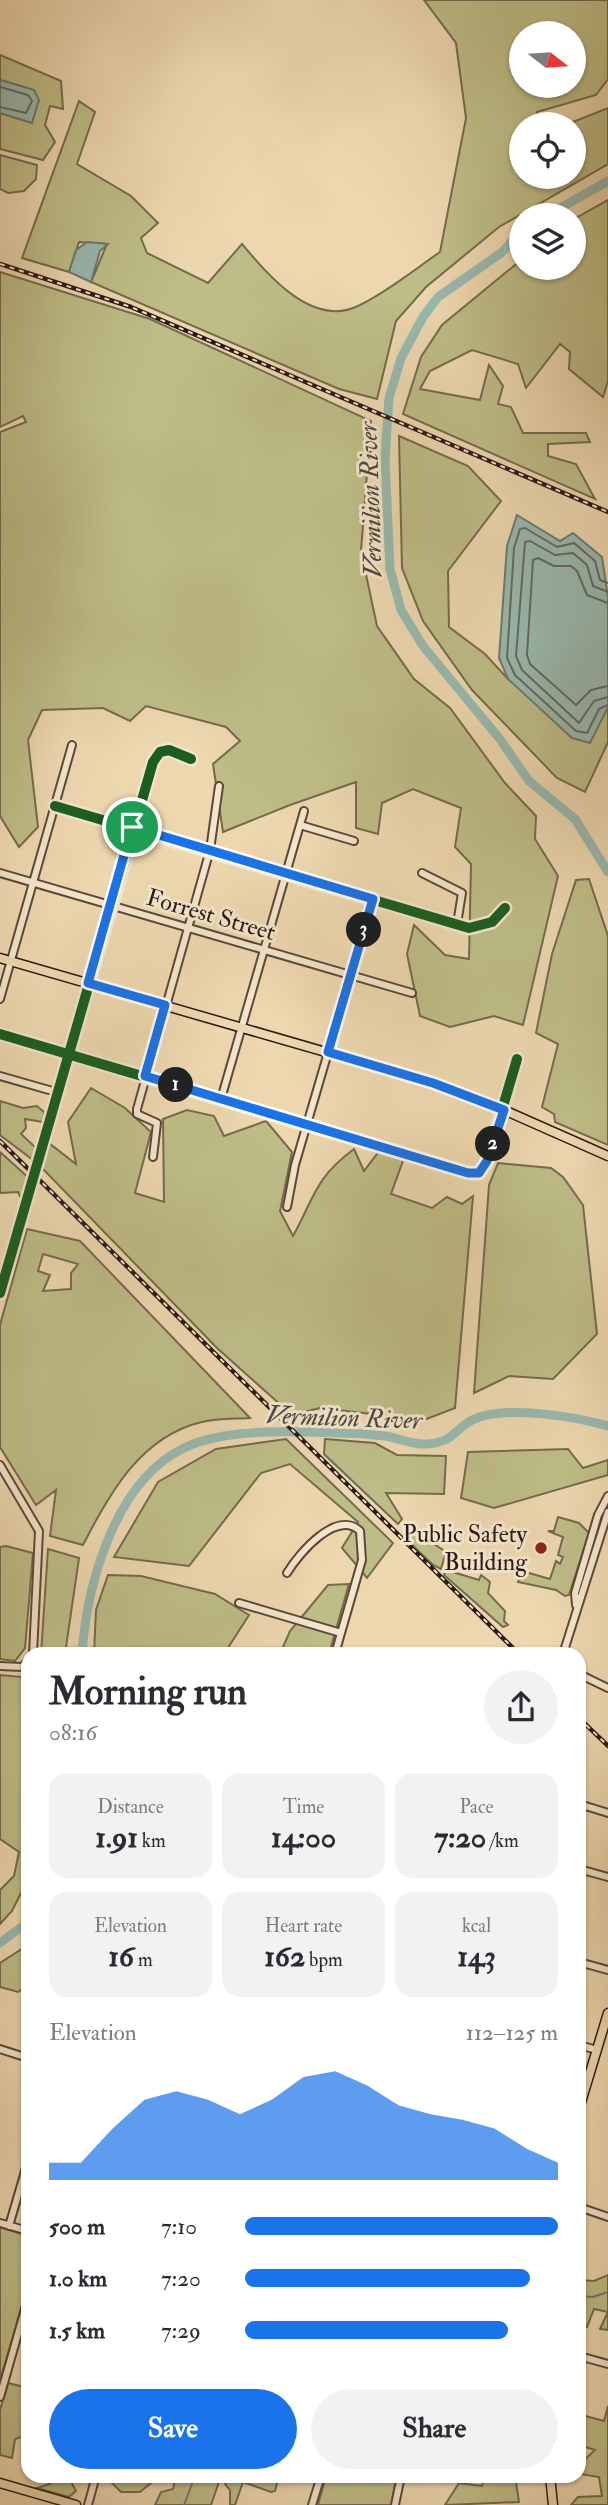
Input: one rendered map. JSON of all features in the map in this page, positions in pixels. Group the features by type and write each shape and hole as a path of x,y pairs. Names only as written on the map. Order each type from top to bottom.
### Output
{"main road":[{"path":"0,958 433,1083 504,1110 608,1156"},
{"path":"586,2086 608,2013"},
{"path":"0,2483 76,2505"},
{"path":"551,2483 553,2505"}],"street":[{"path":"0,999 72,745"},
{"path":"0,1293 132,827 153,762 160,752 169,750 191,759"},
{"path":"153,1157 157,1123 137,1114 145,1076 210,850 219,786"},
{"path":"55,806 457,924 477,928 492,922 505,908"},
{"path":"221,1098 244,1028 304,811"},
{"path":"300,825 354,842"},
{"name":"Forrest Street","path":"0,873 412,993"},
{"path":"422,873 462,893 457,924"},
{"path":"287,1207 307,1125 373,899"},
{"path":"0,1034 468,1173 479,1173 487,1161 517,1059"},
{"path":"0,1076 56,1092"},
{"path":"0,1465 39,1531 33,1647"},
{"path":"576,1605 575,1592 598,1515 608,1496"},
{"path":"565,1647 576,1605 583,1594 608,1512"},
{"path":"287,1573 303,1552 332,1528 344,1523 354,1524 360,1531 362,1560 337,1647"},
{"path":"239,1603 341,1633"},
{"path":"0,1666 21,1667"},
{"path":"586,1677 608,1688"},
{"path":"586,1806 608,1813"},
{"path":"586,1871 608,1877"},
{"path":"586,1964 608,1970"},
{"path":"586,2047 597,2050"},
{"path":"0,2049 21,2056"},
{"path":"9,2226 21,2185"},
{"path":"586,2209 608,2217"},
{"path":"0,2223 21,2229"},
{"path":"0,2397 21,2324"},
{"path":"586,2358 608,2364"},
{"path":"88,2505 94,2483"},
{"path":"312,2505 319,2483"},
{"path":"395,2505 400,2483"}],"shaded area":[{"path":"424,0 608,0 608,79 596,95 586,98 586,21 509,21 509,98 586,98 537,112 509,112 509,189 565,189 541,203 509,203 509,221 426,287 396,321 377,399 339,389 91,282 107,244 79,242 69,272 22,258 79,101 95,112 77,164 131,196 158,223 141,238 147,253 208,283 242,244 278,283 308,304 324,310 341,311 358,306 390,288 440,252 466,118 456,43"},
{"path":"0,55 61,81 63,109 50,106 45,125 55,142 43,160 0,149 0,113 32,123 34,90 0,80"},
{"path":"608,108 608,164 586,177 586,117"},
{"path":"0,155 37,165 36,179 24,191 8,193 0,189"},
{"path":"608,200 608,381 603,397 569,369 570,352 560,344 526,388 518,364 472,350 430,371 420,389 480,400 489,365 503,386 498,404 511,407 523,433 586,433 590,442 548,444 548,456 576,464 595,499 403,414 421,357 442,325 509,270 509,280 586,280 586,212"},
{"path":"0,272 150,319 371,421 361,551 377,626 414,679 450,708 505,783 536,816 535,839 558,876 523,1025 494,1016 450,1027 420,1016 407,954 414,925 445,955 469,959 471,864 455,847 461,808 413,789 382,803 378,834 356,828 356,782 223,832 213,764 240,741 226,727 146,706 130,721 103,708 42,710 28,740 38,827 19,847 0,816 0,432 26,422 23,416 0,427"},
{"path":"399,436 468,466 501,501 448,571 449,627 485,654 508,679 590,742 608,707 608,742 585,792 557,778 472,690 423,621 402,568"},
{"path":"589,879 608,936 608,1145 555,1122 554,1114 542,1107 558,1044 536,1033 552,954 576,880"},
{"path":"91,1088 125,1108 151,1132 135,1193 164,1202 163,1119 187,1110 214,1116 224,1136 266,1121 292,1152 280,1211 293,1236 323,1179 354,1149 364,1171 380,1150 404,1158 391,1194 432,1208 447,1197 462,1204 473,1196 455,1408 424,1420 320,1408 292,1415 217,1348 42,1168 50,1144 76,1164 68,1122"},
{"path":"0,1101 23,1108 37,1106 45,1113 43,1122 25,1119 26,1128 21,1134 36,1148 33,1160 0,1135"},
{"path":"0,1152 30,1179 23,1202 18,1192 0,1193"},
{"path":"498,1163 551,1168 563,1177 583,1205 597,1334 553,1379 509,1376 474,1393 489,1185"},
{"path":"27,1229 80,1241 250,1418 202,1422 180,1429 161,1440 144,1454 116,1487 83,1545 50,1536 56,1490 36,1505 0,1447 0,1325","holes":["43,1254 78,1264 71,1273 71,1289 43,1291 50,1275 38,1271"]},
{"path":"286,1439 393,1543 367,1578 342,1548 358,1522 290,1464 261,1473 189,1566 114,1557 158,1482 216,1449"},
{"path":"325,1439 375,1443 397,1455 446,1456 444,1494 386,1493 402,1519 398,1524 324,1454"},
{"path":"568,1449 583,1468 608,1460 608,1475 494,1508 461,1498 468,1452"},
{"path":"558,1517 579,1523 589,1533 569,1595 565,1596 556,1590 518,1582 522,1571 550,1579 556,1561 560,1564 563,1557 558,1555 563,1537 548,1531 554,1531"},
{"path":"410,1528 446,1552 441,1569 433,1565 405,1538"},
{"path":"0,1547 33,1553 25,1647 21,1647 21,1653 15,1661 0,1659"},
{"path":"48,1549 79,1558 66,1647 41,1647"},
{"path":"446,1570 479,1580 481,1575 490,1582 488,1593 505,1611 504,1621 508,1625 503,1627 444,1575"},
{"path":"108,1575 141,1576 215,1594 249,1615 228,1647 94,1647 96,1610"},
{"path":"349,1584 331,1647 283,1647 290,1631 328,1585"},
{"path":"0,1675 21,1677 21,1893 12,1911 0,1924 0,1890 14,1876 19,1852 0,1839"},
{"path":"21,1950 21,1990 18,1992 0,1987 0,1963"},
{"path":"0,2227 21,2234 21,2308 0,2381"},
{"path":"608,2275 608,2312 594,2309 586,2328 586,2280 594,2281"},
{"path":"608,2312 608,2330 600,2329"},
{"path":"8,2383 21,2386 21,2437 15,2439 12,2458 0,2455 0,2410"},
{"path":"608,2406 608,2505 571,2505 578,2497 602,2496 599,2477 586,2475 586,2458 595,2450 586,2447 586,2416 604,2421"},
{"path":"72,2483 76,2491 69,2497 37,2488 50,2484"},
{"path":"112,2483 151,2483 140,2492 121,2492"},
{"path":"174,2483 219,2483 211,2505 155,2505 161,2492 173,2489"},
{"path":"243,2483 235,2505 230,2505 230,2490 225,2484"},
{"path":"246,2483 277,2483 275,2491"},
{"path":"324,2483 396,2483 391,2505 318,2505"},
{"path":"459,2483 482,2486 483,2483 516,2483 519,2502 445,2505"}],"water":[{"path":"0,80 34,90 39,100 32,123 0,113"},
{"path":"87,242 108,244 100,251 91,282 69,272 76,250"},
{"path":"517,515 560,541 573,533 602,557 608,597 608,707 590,743 572,738 508,679 499,658 507,546"}],"waterway":[{"name":"Vermilion River","path":"569,203 608,181"},
{"name":"Vermilion River","path":"509,245 438,297 423,317 401,358 389,398 385,459 390,569 401,610 423,646 499,738 529,781 575,819 608,872"},
{"name":"Vermilion River","path":"83,1647 90,1597 98,1567 123,1509 140,1484 160,1463 184,1448 219,1437 280,1432 367,1434 427,1444 443,1441 472,1420 485,1415 520,1412 578,1419 608,1426"},
{"name":"Vermilion River","path":"0,1943 21,1927"},
{"path":"586,2296 608,2292"},
{"path":"184,2505 192,2483"}],"railway":[{"path":"0,264 131,307 608,512"},
{"path":"0,1141 512,1647"},
{"path":"586,1725 608,1746"}],"cycle path":[{"path":"0,1293 153,762 160,752 169,750 191,759"},
{"path":"55,806 469,928 492,922 505,908"},
{"path":"0,1034 473,1174 479,1173 487,1161 517,1059"}],"place":[{"name":"Public Safety Building","path":"541,1548"}],"route":[{"path":"132,827 373,899 328,1052 433,1083 504,1110 494,1144 479,1173 468,1173 145,1076 165,1005 88,983 132,827"}]}
